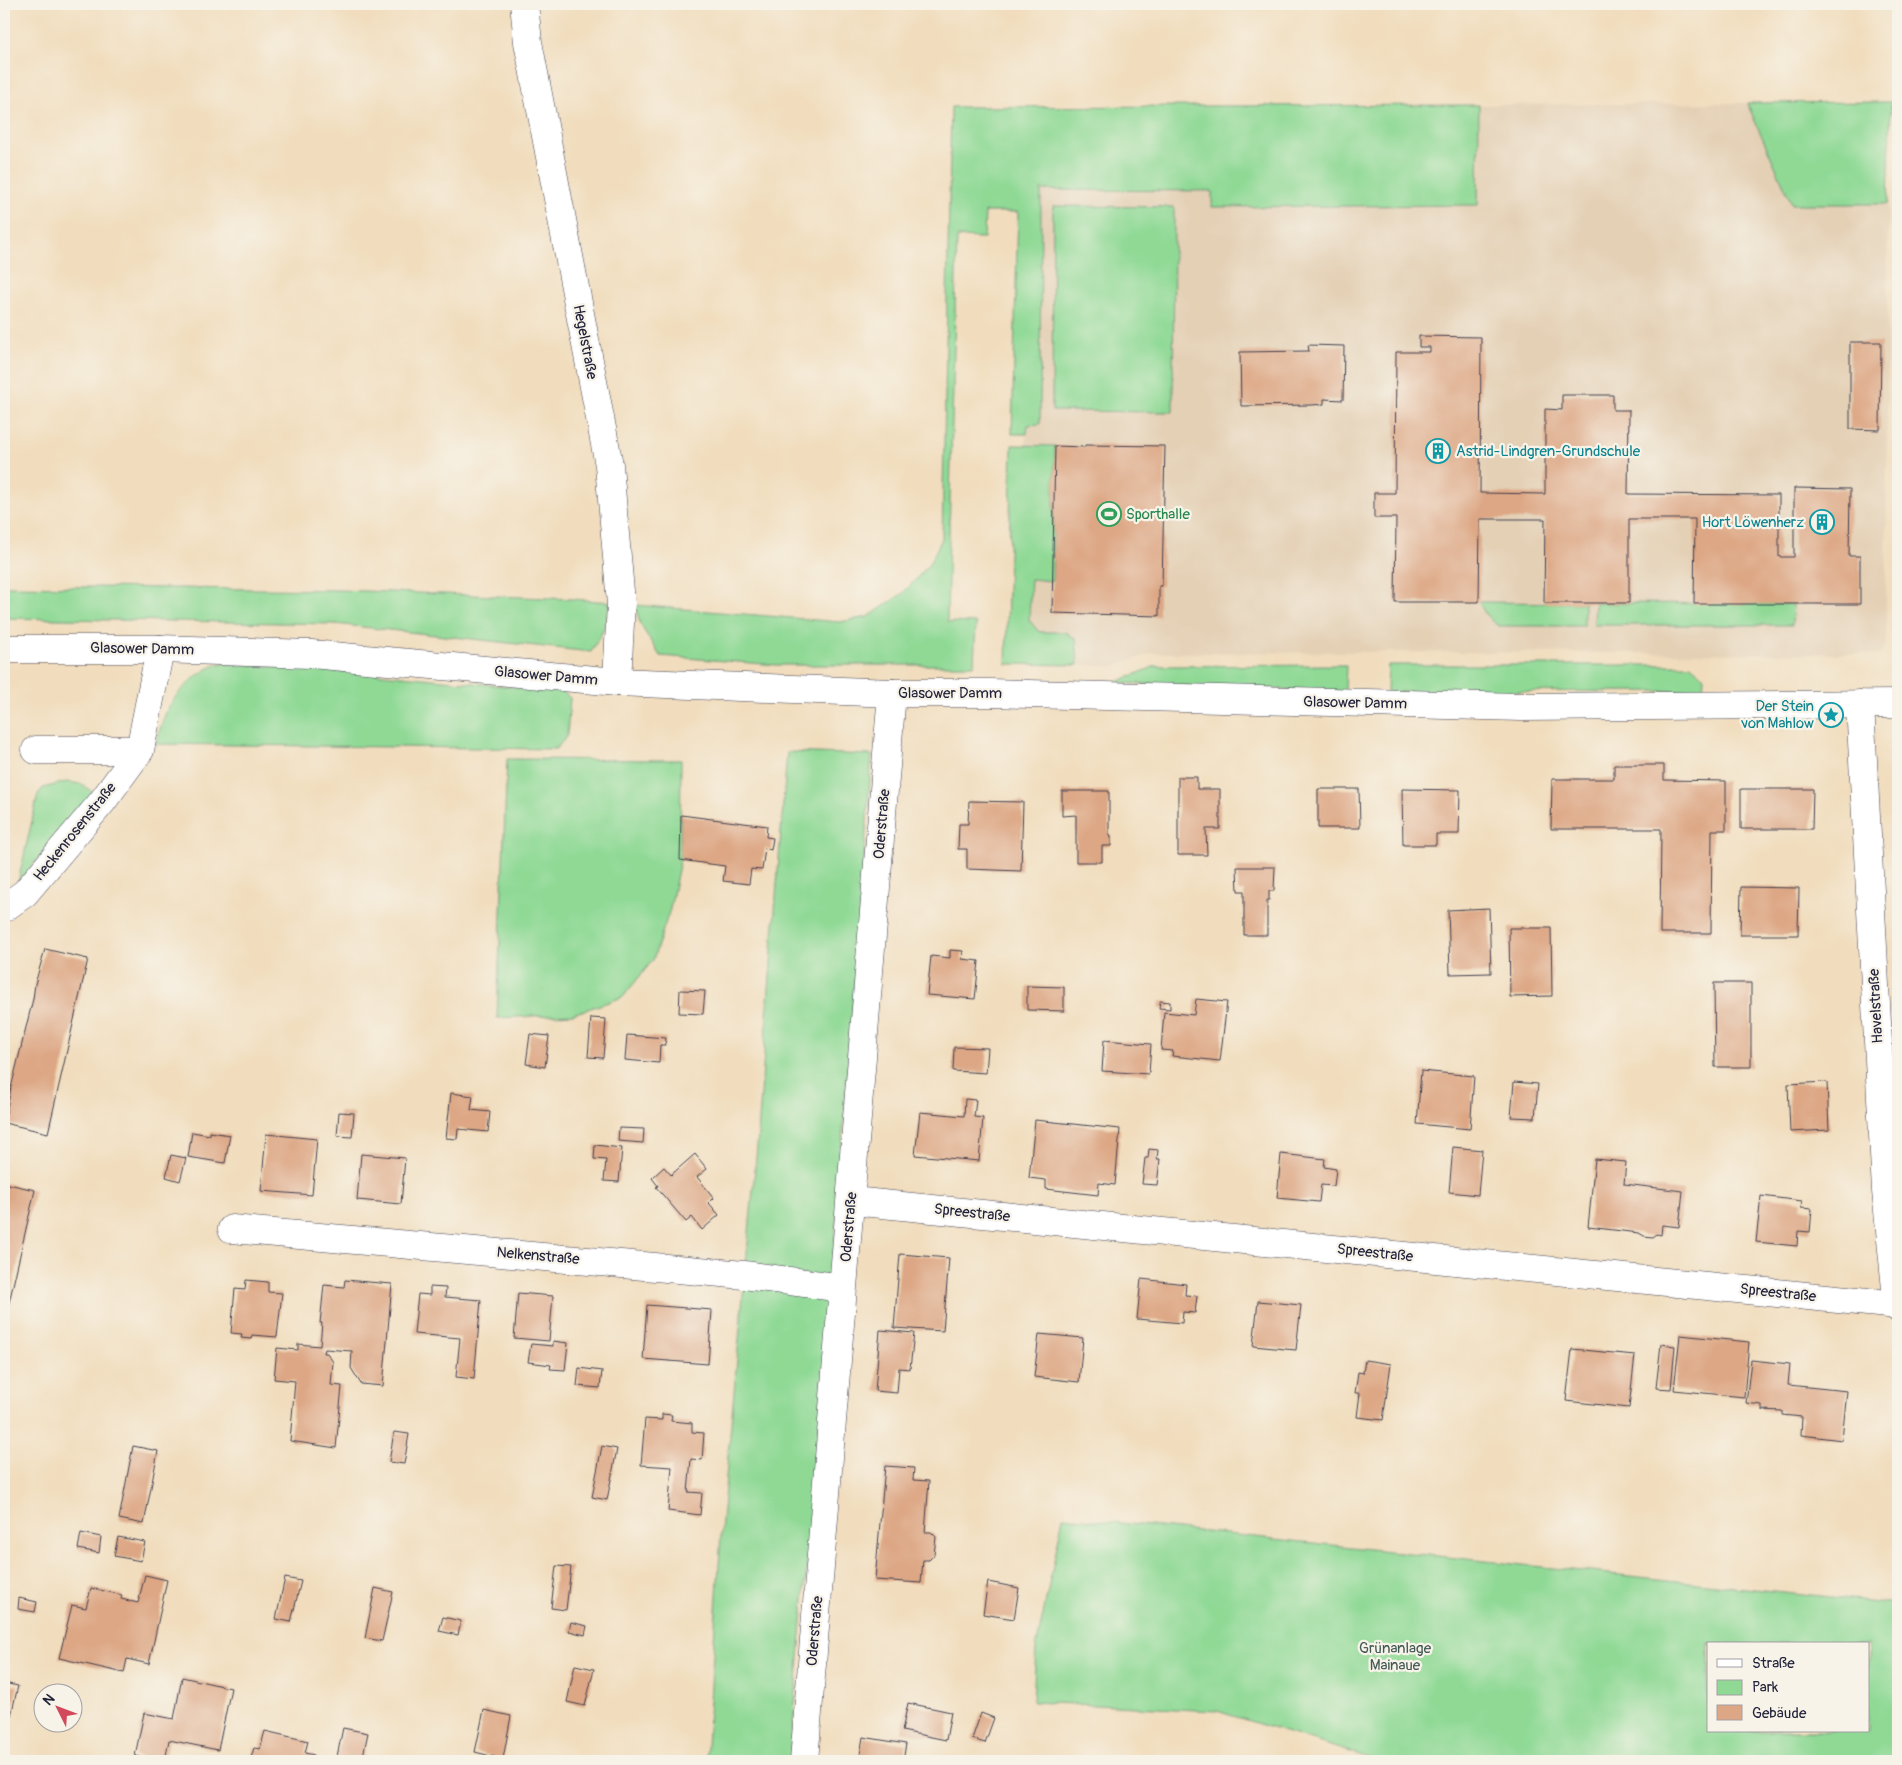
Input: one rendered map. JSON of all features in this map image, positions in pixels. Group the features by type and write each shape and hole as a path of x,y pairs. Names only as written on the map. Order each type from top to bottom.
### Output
{"street":[{"name":"Hegelstraße","path":"524,4 528,42 609,465 621,603 618,682"},
{"name":"Glasower Damm","path":"4,648 160,649 311,654 618,682 892,693 990,693 1521,706 1898,704"},
{"name":"Heckenrosenstraße","path":"4,908 25,893 102,802 140,750 160,649"},
{"name":"Oderstraße","path":"804,1761 843,1288 852,1201 892,693"},
{"name":"Havelstraße","path":"1860,704 1886,1191 1898,1306"},
{"path":"36,750 140,750"},
{"name":"Spreestraße","path":"852,1201 1898,1306"},
{"name":"Nelkenstraße","path":"232,1229 744,1274 843,1288"}],"shaded area":[{"path":"1747,103 1792,204 1888,204 1886,644 1880,654 1154,653 1113,666 1016,663 1027,425 1040,424 1041,190 1212,191 1213,207 1477,205 1479,105"}],"green space":[{"path":"1891,102 1888,204 1792,204 1747,103"},
{"path":"1479,105 1478,205 1212,207 1212,191 1041,190 1040,424 1028,425 1027,434 1012,434 1018,212 985,212 984,238 957,237 948,573 947,622 976,623 974,665 777,665 660,656 640,624 635,605 840,622 868,617 903,593 928,566 942,539 951,107"},
{"path":"1053,206 1174,207 1173,412 1052,411"},
{"path":"1012,445 1055,446 1052,581 1031,579 1029,620 1039,632 1065,632 1076,639 1078,665 1006,664"},
{"path":"4,586 339,590 610,602 604,629 591,652 335,624 4,618"},
{"path":"1479,602 1584,603 1584,626 1499,626 1487,616"},
{"path":"1595,603 1793,604 1792,625 1594,625"},
{"path":"222,663 382,674 564,692 570,698 567,736 556,749 155,744 169,706 181,690 205,670"},
{"path":"1346,665 1345,692 1114,683 1156,666"},
{"path":"1388,665 1691,665 1704,677 1703,691 1387,692"},
{"path":"787,752 872,755 830,1301 790,1761 706,1761 722,1520 757,1147"},
{"path":"507,759 681,760 680,860 670,909 653,960 623,997 573,1014 497,1018"},
{"path":"66,782 82,784 95,794 18,882 38,794 43,788"},
{"name":"Grünanlage Mainaue","path":"1063,1517 1898,1604 1898,1761 1379,1761 1217,1711 1033,1702 1036,1649"}],"building":[{"name":"Astrid-Lindgren-Grundschule","path":"1419,336 1481,337 1480,493 1545,494 1545,409 1562,410 1562,395 1613,395 1613,410 1629,410 1628,494 1779,495 1779,557 1794,557 1794,488 1850,489 1849,556 1860,556 1860,604 1694,604 1695,519 1629,519 1629,603 1544,603 1545,519 1480,519 1479,602 1395,602 1396,518 1374,518 1374,493 1395,493 1396,352 1430,352 1430,347 1419,347"},
{"path":"1850,342 1881,342 1880,430 1850,429"},
{"path":"1308,345 1344,346 1343,400 1324,399 1324,404 1312,405 1241,406 1240,352 1309,351"},
{"name":"Sporthalle","path":"1085,445 1165,446 1162,586 1159,586 1159,616 1052,613 1055,446 1085,447"},
{"path":"1614,765 1664,765 1664,780 1726,781 1726,830 1712,830 1711,933 1660,933 1661,829 1551,829 1552,779 1614,779"},
{"path":"1178,777 1197,777 1197,789 1220,789 1220,829 1206,829 1207,855 1178,855"},
{"path":"1318,789 1359,789 1360,828 1318,828"},
{"path":"1402,789 1460,790 1459,834 1436,834 1436,845 1403,845"},
{"path":"1741,789 1813,789 1812,829 1741,829"},
{"path":"1062,791 1109,791 1109,835 1111,835 1111,846 1102,846 1102,862 1076,862 1076,815 1062,816"},
{"path":"969,801 1023,802 1021,871 967,869 967,849 958,849 959,824 968,824"},
{"path":"681,815 767,826 766,837 773,838 771,850 765,848 762,870 751,869 749,884 723,881 725,866 680,860"},
{"path":"1237,867 1275,867 1274,891 1269,891 1269,900 1267,900 1267,935 1244,935 1244,891 1238,891"},
{"path":"1741,887 1799,888 1798,935 1740,935"},
{"path":"1489,908 1491,973 1450,974 1448,910"},
{"path":"1509,928 1551,928 1552,996 1510,997"},
{"path":"45,949 88,959 48,1133 4,1123 35,984"},
{"path":"950,950 963,951 962,959 979,961 975,999 927,995 931,956 950,958"},
{"path":"1714,983 1751,983 1751,1067 1715,1067"},
{"path":"1027,986 1064,987 1064,1011 1027,1010"},
{"path":"680,990 705,991 703,1014 679,1013"},
{"path":"1196,999 1227,1002 1220,1061 1172,1056 1173,1051 1161,1050 1164,1012 1194,1015"},
{"path":"1160,1001 1170,1002 1170,1009 1159,1008"},
{"path":"591,1018 606,1019 603,1058 588,1057"},
{"path":"530,1034 549,1036 545,1067 526,1064"},
{"path":"627,1035 666,1038 665,1045 660,1045 659,1063 625,1060"},
{"path":"1104,1040 1151,1044 1149,1074 1102,1071"},
{"path":"954,1047 988,1048 986,1073 953,1071"},
{"path":"1421,1071 1474,1076 1470,1129 1417,1124"},
{"path":"1514,1082 1538,1084 1535,1118 1511,1117"},
{"path":"1827,1082 1829,1130 1790,1132 1788,1084"},
{"path":"451,1093 473,1096 471,1110 490,1112 488,1132 458,1129 457,1139 446,1138"},
{"path":"965,1099 976,1100 974,1117 983,1118 979,1161 915,1155 920,1112 964,1116"},
{"path":"339,1112 354,1113 352,1137 337,1136"},
{"path":"1035,1120 1120,1129 1115,1185 1099,1183 1098,1195 1046,1189 1046,1180 1029,1178"},
{"path":"619,1128 644,1129 643,1143 618,1141"},
{"path":"192,1132 210,1135 210,1132 230,1135 225,1163 188,1157"},
{"path":"266,1134 317,1139 312,1195 261,1191"},
{"path":"595,1145 622,1148 619,1182 604,1181 606,1160 594,1159"},
{"path":"1453,1147 1482,1150 1478,1195 1449,1192"},
{"path":"1149,1149 1158,1150 1157,1159 1160,1159 1157,1185 1142,1184 1145,1158 1148,1158"},
{"path":"361,1154 405,1158 401,1204 357,1200"},
{"path":"695,1154 707,1169 697,1177 714,1198 709,1203 719,1215 702,1230 692,1217 686,1222 656,1187 658,1186 652,1178 664,1167 671,1175"},
{"path":"1281,1154 1325,1159 1324,1167 1336,1169 1334,1186 1321,1185 1319,1202 1277,1198"},
{"path":"171,1155 186,1158 180,1181 166,1177"},
{"path":"1595,1159 1626,1162 1624,1184 1683,1191 1679,1227 1662,1225 1661,1235 1657,1234 1653,1237 1644,1236 1639,1233 1588,1227"},
{"path":"4,1183 35,1190 5,1320 4,1319"},
{"path":"1761,1196 1802,1201 1801,1208 1812,1209 1810,1232 1798,1231 1797,1246 1756,1242"},
{"path":"900,1254 949,1258 943,1331 894,1328"},
{"path":"1141,1279 1186,1284 1185,1295 1197,1296 1195,1313 1183,1312 1182,1323 1137,1319"},
{"path":"246,1280 268,1282 268,1292 282,1293 277,1337 252,1335 251,1339 241,1338 242,1334 231,1333 235,1289 245,1290"},
{"path":"345,1280 392,1284 383,1386 361,1384 351,1368 352,1351 325,1349 324,1353 327,1353 333,1362 331,1385 342,1386 336,1448 290,1441 295,1381 274,1379 277,1348 298,1350 298,1344 320,1346 322,1323 320,1323 324,1285 344,1287"},
{"path":"430,1287 446,1288 445,1297 481,1300 474,1379 456,1377 460,1338 414,1334 418,1294 430,1295"},
{"path":"518,1293 553,1296 549,1341 514,1338"},
{"path":"1258,1301 1301,1305 1296,1350 1253,1346"},
{"path":"647,1305 712,1310 708,1364 643,1359"},
{"path":"880,1330 914,1333 910,1369 899,1368 897,1393 875,1391"},
{"path":"1039,1334 1083,1338 1079,1382 1034,1377"},
{"path":"1680,1335 1749,1342 1744,1397 1674,1390"},
{"path":"553,1341 568,1343 565,1370 550,1369 551,1365 528,1362 531,1344 553,1346"},
{"path":"1661,1344 1675,1346 1671,1389 1656,1388"},
{"path":"1572,1349 1635,1355 1629,1408 1566,1401"},
{"path":"1365,1360 1391,1364 1383,1420 1357,1417 1360,1393 1355,1393 1358,1372 1363,1373"},
{"path":"1751,1360 1790,1364 1788,1385 1847,1391 1842,1440 1801,1435 1802,1417 1782,1415 1782,1411 1762,1410 1762,1405 1746,1403"},
{"path":"579,1368 602,1371 600,1388 577,1386"},
{"path":"662,1414 672,1415 671,1421 692,1423 692,1432 704,1433 702,1460 691,1459 688,1492 702,1493 700,1515 668,1511 672,1467 641,1465 645,1419 662,1420"},
{"path":"394,1432 409,1434 404,1464 389,1462"},
{"path":"133,1446 158,1451 144,1524 119,1519"},
{"path":"602,1446 617,1449 607,1500 592,1497"},
{"path":"885,1466 914,1468 913,1480 929,1481 925,1532 931,1532 936,1537 934,1555 929,1560 923,1560 921,1583 875,1580"},
{"path":"81,1533 101,1537 99,1553 78,1549"},
{"path":"118,1537 145,1542 141,1561 114,1556"},
{"path":"556,1566 571,1567 566,1610 551,1608"},
{"path":"145,1575 167,1580 149,1664 127,1659 124,1673 59,1658 72,1605 86,1608 91,1588 122,1595 121,1599 138,1603"},
{"path":"285,1578 301,1581 291,1622 276,1619"},
{"path":"988,1582 1019,1588 1014,1619 983,1614"},
{"path":"375,1588 393,1592 382,1641 365,1638"},
{"path":"19,1598 37,1602 35,1612 18,1609"},
{"path":"443,1617 461,1621 458,1635 439,1631"},
{"path":"571,1622 587,1626 585,1635 569,1631"},
{"path":"575,1665 594,1669 585,1706 567,1702"},
{"path":"182,1677 231,1688 218,1750 169,1740 165,1761 135,1756 144,1713 174,1719"},
{"path":"4,1683 18,1686 9,1724 4,1722"},
{"path":"908,1703 951,1712 946,1740 902,1731"},
{"path":"484,1710 511,1716 503,1759 475,1752"},
{"path":"981,1713 994,1718 985,1743 972,1739"},
{"path":"343,1728 368,1733 363,1756 387,1761 336,1761"},
{"path":"265,1731 308,1741 305,1753 314,1755 313,1761 250,1761 254,1748 260,1749"},
{"path":"863,1737 906,1744 903,1761 859,1761"}],"place":[{"name":"Astrid-Lindgren-Grundschule","path":"1438,451"},
{"name":"Sporthalle","path":"1109,514"},
{"name":"Hort Löwenherz","path":"1822,522"},
{"name":"Der Stein von Mahlow","path":"1831,715"}]}
